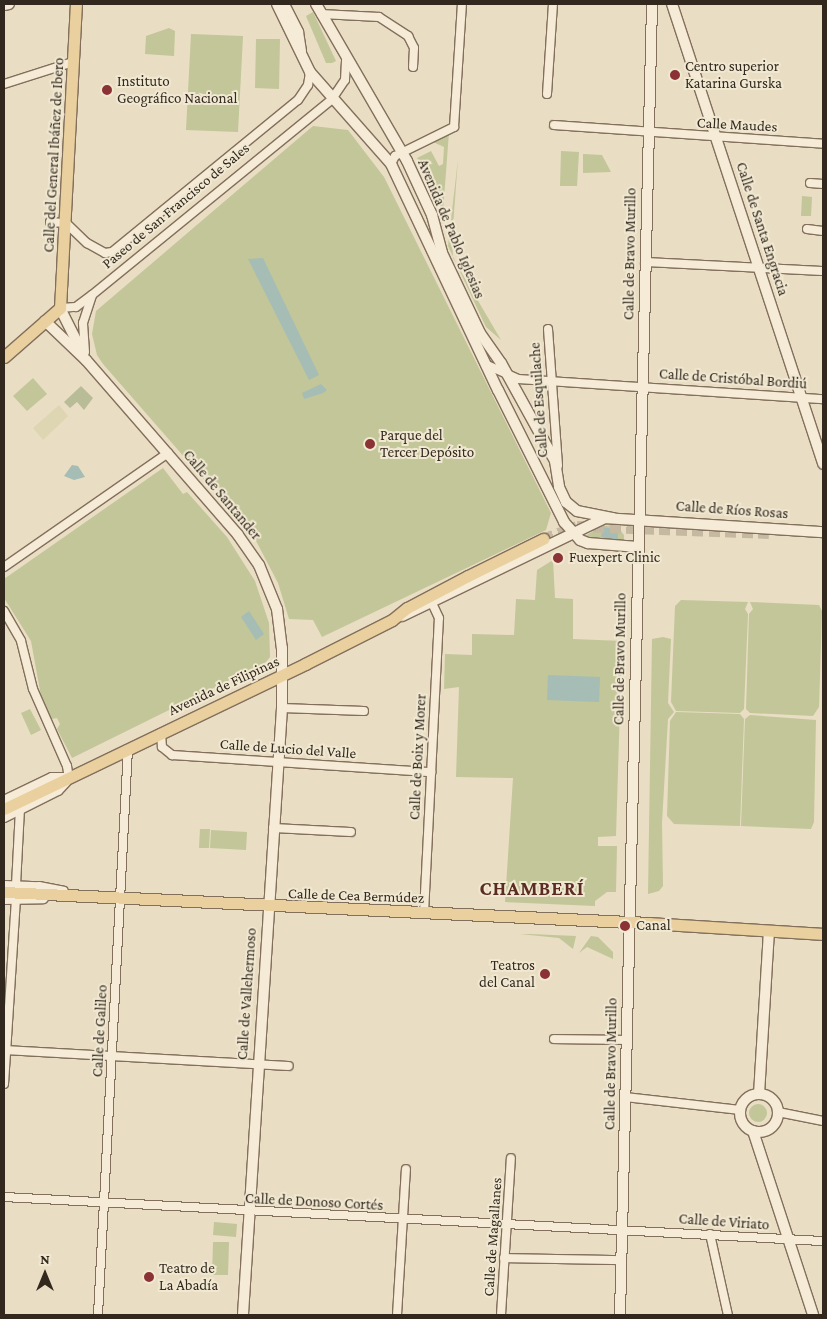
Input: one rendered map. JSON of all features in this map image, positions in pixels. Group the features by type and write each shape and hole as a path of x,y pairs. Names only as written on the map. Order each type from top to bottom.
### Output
{"main road":[{"name":"Calle del General Ibáñez de Ibero","path":"60,308 66,223 76,4"},
{"name":"Paseo de San Francisco de Sales","path":"4,358 60,308"},
{"name":"Avenida de Filipinas","path":"4,809 283,675 392,620 416,604 543,539"},
{"name":"Calle de Cea Bermúdez","path":"4,892 268,907 629,922 823,934"}],"street":[{"path":"4,5 9,4"},
{"name":"Avenida de Pablo Iglesias","path":"277,4 310,72 391,164 544,485 572,534"},
{"name":"Avenida de Pablo Iglesias","path":"285,4 299,32 304,57"},
{"path":"391,164 402,153 454,127 462,4"},
{"path":"547,94 553,4"},
{"name":"Calle de Bravo Murillo","path":"620,1315 652,4"},
{"name":"Calle de Santa Engracia","path":"672,4 823,464"},
{"name":"Avenida de Pablo Iglesias","path":"318,7 346,59 402,153 432,215 440,248 453,277 480,333 510,381 557,468 562,493 576,511 612,518"},
{"name":"Avenida de Pablo Iglesias","path":"318,7 379,17 408,36 414,48 413,67"},
{"name":"Paseo de San Francisco de Sales","path":"60,308 76,307 92,295 332,99 345,80 346,59"},
{"path":"4,84 73,62"},
{"name":"Paseo de San Francisco de Sales","path":"66,223 86,243 105,252 112,252 298,100 308,86 310,72"},
{"name":"Calle Maudes","path":"554,125 716,138 823,144"},
{"path":"810,183 823,184"},
{"path":"50,222 66,223"},
{"path":"807,230 823,230"},
{"path":"645,262 823,271"},
{"path":"86,360 83,323 92,295"},
{"name":"Calle de Santander","path":"60,308 86,360"},
{"name":"Calle de Santander","path":"45,321 86,360 168,453 238,535 259,566 276,609 283,675"},
{"name":"Calle de Esquilache","path":"548,329 557,468"},
{"name":"Avenida de Pablo Iglesias","path":"484,362 510,381"},
{"path":"498,390 502,384 510,381"},
{"name":"Calle de Cristóbal Bordiú","path":"510,381 552,381 823,398"},
{"path":"4,567 168,453"},
{"path":"544,485 553,486 558,480"},
{"name":"Calle de Ríos Rosas","path":"612,518 823,532"},
{"name":"Avenida de Filipinas","path":"392,620 432,603 597,520 612,518"},
{"path":"572,534 588,543 638,546"},
{"name":"Calle de Boix y Morer","path":"424,913 438,618 432,603"},
{"path":"4,610 21,640 33,689 67,766 69,778"},
{"name":"Calle de Vallehermoso","path":"243,1315 283,675"},
{"path":"282,708 364,712"},
{"name":"Calle de Lucio del Valle","path":"161,733 162,747 172,755 431,772"},
{"name":"Calle de Galileo","path":"98,1315 128,749"},
{"name":"Avenida de Filipinas","path":"4,801 52,778 69,778"},
{"name":"Avenida de Filipinas","path":"4,817 58,790 69,778"},
{"path":"16,885 20,809"},
{"path":"273,828 351,832"},
{"name":"Calle de Cea Bermúdez","path":"4,885 39,886 78,897"},
{"name":"Calle de Cea Bermúdez","path":"4,899 78,897"},
{"path":"4,1084 16,900"},
{"path":"759,1094 770,931"},
{"path":"554,1040 626,1040"},
{"path":"5,1050 289,1066"},
{"path":"753,1131 772,1127 778,1112 771,1098 759,1094 746,1098 740,1110 742,1123 753,1131 813,1315"},
{"path":"626,1097 740,1110"},
{"path":"778,1112 823,1121"},
{"name":"Calle de Magallanes","path":"501,1315 505,1225 511,1160"},
{"path":"397,1315 406,1169"},
{"name":"Calle de Donoso Cortés","path":"4,1197 403,1220 622,1229"},
{"name":"Calle de Viriato","path":"622,1229 823,1242"},
{"path":"710,1234 728,1315"},
{"path":"504,1258 622,1260"}],"shaded area":[{"path":"59,405 68,416 43,440 33,428"}],"green space":[{"path":"313,12 336,61 332,63 326,63 306,16"},
{"path":"169,28 175,31 174,56 145,54 146,36"},
{"path":"191,34 243,36 238,132 186,130"},
{"path":"256,39 280,39 279,89 255,88"},
{"name":"Parque del Tercer Depósito","path":"313,126 348,130 384,177 551,513 546,530 322,637 313,620 289,619 278,583 254,537 103,364 97,355 92,334 96,311"},
{"path":"449,132 443,212 417,158 431,151 439,166 443,164 444,147 431,141"},
{"path":"561,151 579,152 577,186 560,186"},
{"path":"583,154 602,155 611,172 583,173"},
{"path":"458,159 452,239 453,256 448,246"},
{"path":"802,196 812,197 811,216 801,216"},
{"path":"456,263 501,340 486,327"},
{"path":"33,378 47,394 27,411 13,396"},
{"path":"81,386 93,398 84,410 77,402 70,408 64,402"},
{"path":"163,468 183,494 187,492 227,537 255,581 269,623 270,657 266,662 72,758 57,729 60,724 57,718 51,719 41,696 31,641 4,598 4,579"},
{"path":"616,525 624,535 624,543 585,536 602,526"},
{"path":"553,560 555,598 573,599 573,639 622,641 616,836 598,837 598,846 617,846 616,892 607,892 595,901 595,906 505,902 513,778 456,777 459,687 444,689 445,654 472,655 472,634 514,635 516,599 535,600 537,570"},
{"path":"681,600 748,602 745,609 748,614 744,709 740,713 676,711 671,702 675,606"},
{"path":"750,602 819,605 822,611 819,707 813,716 750,713 746,709 749,614 753,609"},
{"path":"663,637 671,639 668,703 674,712 668,719 662,823 663,886 659,891 648,894 652,639"},
{"path":"30,709 41,730 31,735 21,713"},
{"path":"676,712 740,714 744,719 740,826 674,824 667,816 670,721"},
{"path":"750,715 816,720 814,822 811,829 741,826 745,719"},
{"path":"200,829 210,829 209,848 199,848"},
{"path":"211,830 247,832 246,850 210,848"},
{"path":"520,934 576,936 573,949 559,938"},
{"path":"591,936 598,937 613,952 613,959 587,947 579,953"},
{"path":"754,1104 762,1104 767,1109 765,1120 754,1122 749,1117 749,1109"},
{"path":"214,1222 237,1224 236,1237 213,1235"},
{"path":"213,1242 229,1242 228,1275 212,1275"}],"water":[{"path":"263,258 319,375 309,380 248,259"},
{"path":"321,384 327,390 304,399 302,393"},
{"path":"72,465 78,466 85,477 74,480 64,476"},
{"path":"603,527 618,530 618,541 601,537"},
{"path":"249,611 264,634 256,640 241,617"},
{"path":"548,675 600,677 599,702 547,700"}],"tunnel":[{"path":"543,539 577,526 769,533"}],"place":[{"name":"Centro superior Katarina Gurska","path":"675,75"},
{"name":"Instituto Geográfico Nacional","path":"107,90"},
{"name":"Parque del Tercer Depósito","path":"370,444"},
{"name":"Fuexpert Clinic","path":"558,558"},
{"name":"Canal","path":"625,926"},
{"name":"Teatros del Canal","path":"545,974"},
{"name":"Teatro de La Abadía","path":"149,1277"}],"district":[{"name":"CHAMBERÍ","path":"532,888"}]}
